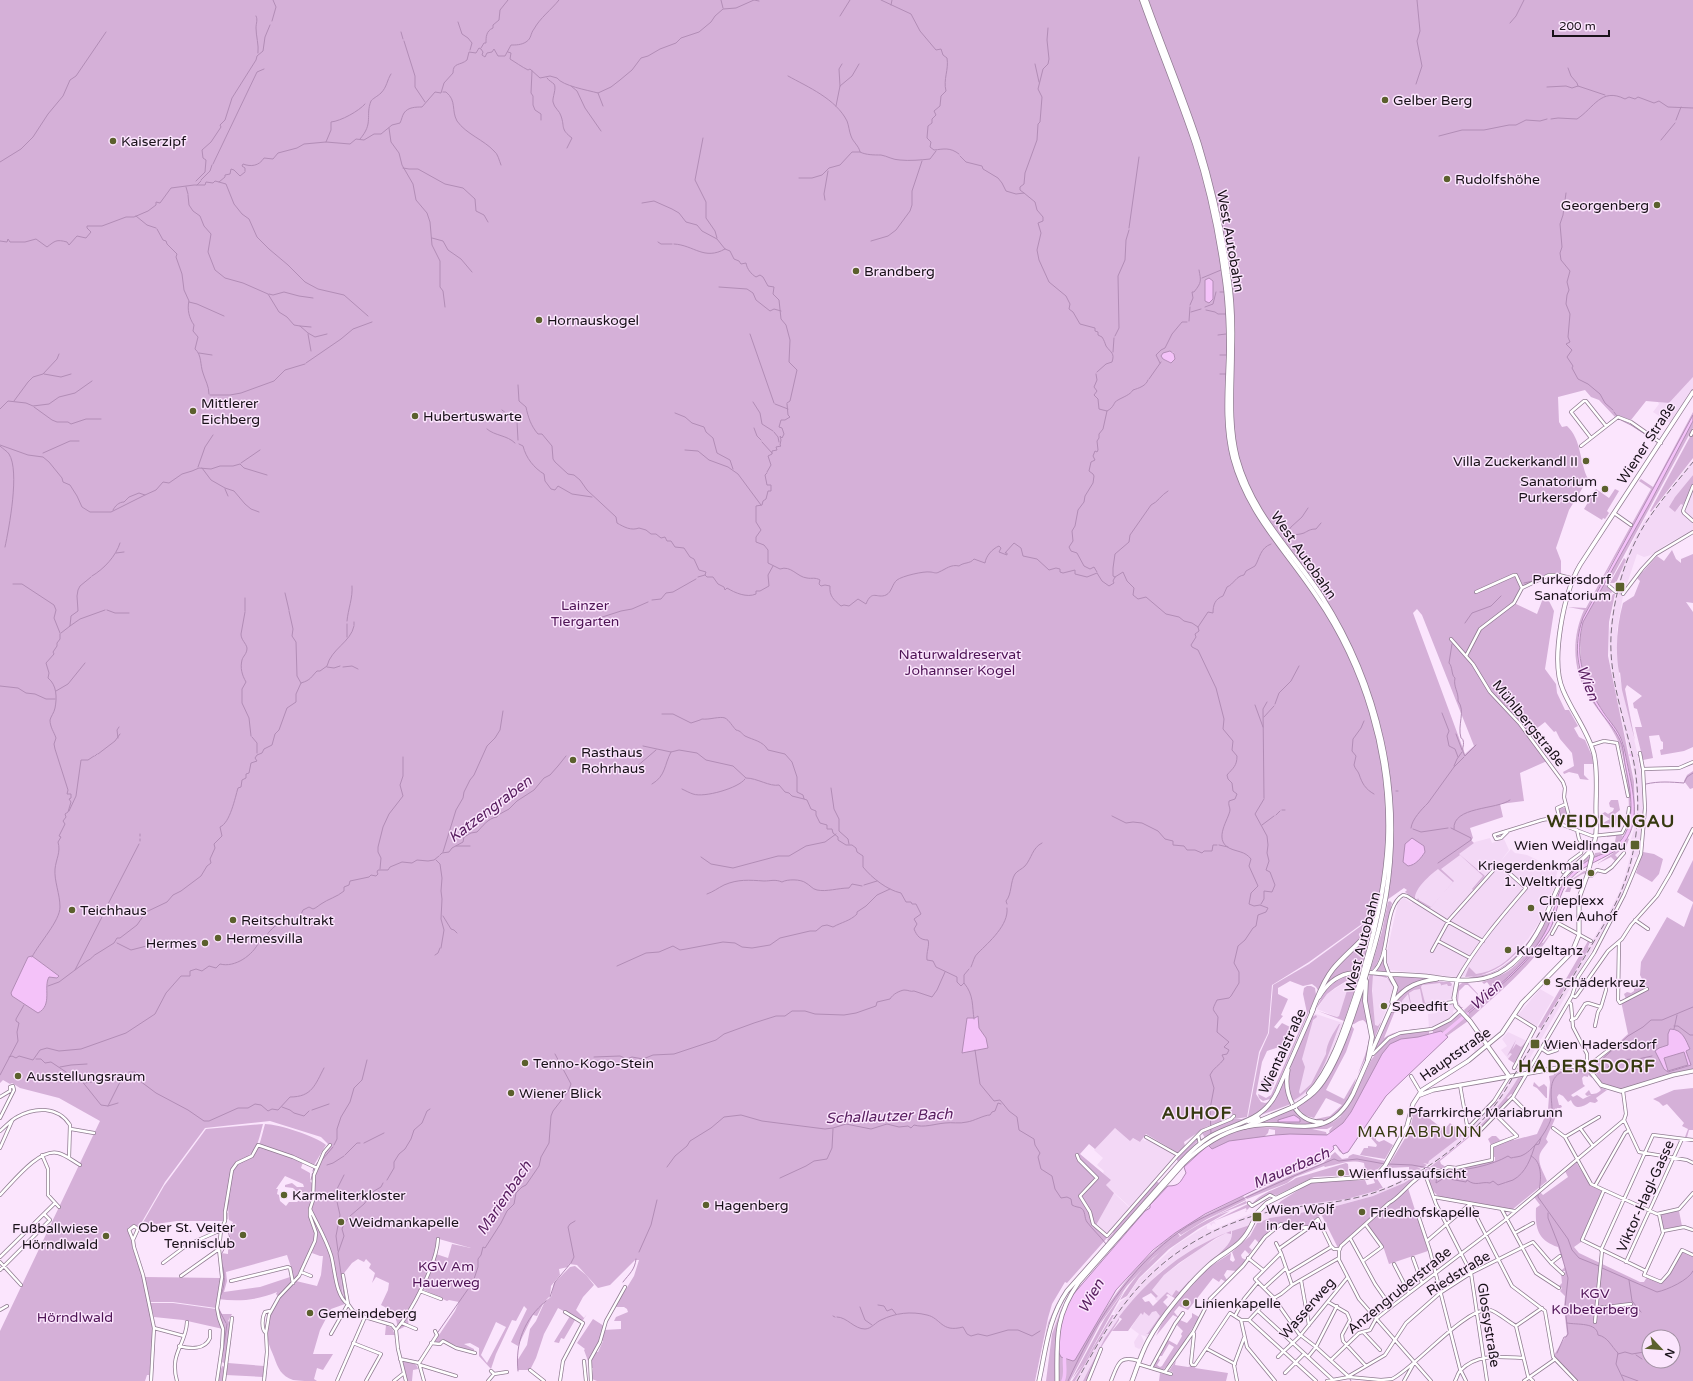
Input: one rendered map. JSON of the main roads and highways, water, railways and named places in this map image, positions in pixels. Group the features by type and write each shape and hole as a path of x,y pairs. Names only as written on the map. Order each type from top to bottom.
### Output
{"highway":[{"name":"West Autobahn","path":"1142,0 1196,146 1213,208 1219,239 1228,307 1229,350 1227,410 1233,457 1242,485 1252,506 1265,527 1317,597 1334,624 1356,670 1372,716 1380,746 1387,801 1388,839 1379,911 1369,965"},
{"name":"West Autobahn","path":"1146,0 1199,144 1216,206 1231,305 1232,350 1230,410 1237,457 1246,483 1256,505 1268,524 1320,594 1350,646 1367,688 1383,746 1391,803 1392,839 1386,894 1380,929 1365,978 1325,1072 1309,1093 1294,1106 1245,1126"},
{"path":"1312,1011 1321,989 1333,969 1364,938 1379,911"},
{"path":"1365,978 1365,997 1372,1037 1368,1059"},
{"name":"West Autobahn","path":"1248,1121 1294,1106"}],"main road":[{"name":"Wiener Straße","path":"1590,851 1596,836 1596,770 1594,756 1581,723 1563,691 1558,675 1557,656 1566,606 1573,579 1693,392"},
{"name":"Wiener Straße","path":"1661,442 1693,396"},
{"name":"Hauptstraße","path":"1132,1381 1153,1333 1170,1309 1209,1265 1242,1241 1258,1212 1264,1205 1311,1181 1368,1177 1379,1172 1385,1166 1407,1126 1417,1096 1426,1087 1465,1063 1502,1033 1524,1002 1570,954 1575,946 1579,935 1579,898 1590,867 1592,856 1590,851"},
{"name":"Wientalstraße","path":"1111,1243 1186,1156 1200,1144 1219,1132 1248,1121 1265,1109 1272,1101 1312,1011 1324,990 1337,977 1355,972 1373,972 1467,981 1479,980 1494,975 1517,959 1532,940 1541,926 1564,876 1590,851"},
{"path":"1380,973 1388,976 1394,982"},
{"path":"1389,974 1394,982 1396,990 1392,1004"},
{"name":"Wientalstraße","path":"1111,1243 1196,1152 1214,1139 1245,1126 1314,1126 1324,1124 1342,1112 1349,1101 1388,1012 1399,994 1410,986 1424,981 1441,979"},
{"path":"1457,981 1454,1002 1469,1020 1509,1076"},
{"path":"1293,1056 1288,1073 1287,1088 1289,1098 1295,1108 1302,1115 1313,1121 1322,1122 1333,1119"},
{"path":"1421,1093 1568,1066 1588,1067 1601,1085 1614,1090 1623,1091 1673,1075 1693,1071"},
{"path":"1426,1087 1433,1090"},
{"path":"1057,1381 1058,1330 1067,1300 1079,1282 1111,1243"},
{"path":"1039,1381 1048,1335 1058,1307 1070,1287 1106,1249"}],"water":[{"path":"1209,278 1213,281 1213,299 1209,303 1205,301 1205,280"},
{"path":"1170,351 1174,354 1175,359 1171,363 1163,359 1161,356 1163,353"},
{"path":"1693,415 1693,421 1651,501 1583,622 1580,635 1580,659 1586,681 1597,702 1618,733 1624,747 1634,801 1633,823 1630,834 1624,843 1615,851 1582,869 1571,879 1563,890 1552,926 1541,943 1511,976 1467,1015 1466,1014 1519,967 1537,946 1544,934 1566,879 1583,864 1609,851 1625,835 1629,825 1631,814 1630,791 1622,745 1616,732 1588,692 1583,680 1578,656 1579,631 1583,618"},
{"path":"1412,838 1424,846 1425,852 1416,863 1408,866 1403,862 1405,844"},
{"path":"32,956 59,976 57,978 49,977 47,981 45,1005 43,1010 38,1013 12,996 11,993 28,957"},
{"path":"978,1016 979,1028 986,1038 988,1048 962,1053 967,1018 975,1018"},
{"path":"1670,1029 1681,1033 1690,1049 1686,1051 1691,1065 1668,1072 1664,1069 1655,1051 1668,1045 1668,1034","holes":["1684,1052 1688,1065 1668,1071 1664,1058"]},
{"path":"1441,1031 1448,1037 1386,1096 1348,1152 1343,1154 1336,1145 1333,1146 1334,1149 1321,1162 1290,1173 1205,1214 1175,1233 1153,1250 1116,1290 1075,1360 1073,1361 1061,1357 1058,1343 1063,1312 1071,1297 1168,1186 1179,1183 1186,1173 1184,1167 1208,1145 1212,1149 1229,1141 1275,1135 1327,1135 1343,1123 1351,1112 1382,1054 1390,1044 1401,1039 1418,1037"},
{"path":"1294,1115 1300,1119 1300,1122 1278,1122 1278,1120"}],"waterway":[{"path":"272,21 276,7 273,0"},
{"path":"481,48 484,43 486,43 486,36 488,32 499,20 500,10 508,0"},
{"path":"245,171 245,168 242,166 243,164 255,165 260,163 264,158 273,159 278,153 297,148 304,144 326,142 350,144 356,139 364,140 374,134 381,134 392,125 400,123 403,114 406,111 412,108 422,107 435,92 441,93 444,83 453,73 454,67 467,60 469,52 476,53 479,48 483,52 482,55 485,57 487,53 492,52 494,49 498,56 505,56 511,45 526,42 539,21 559,0"},
{"path":"721,0 723,8"},
{"path":"508,52 511,53 510,59 528,70 530,69 540,78 550,76 557,78 564,83 598,93 611,87 620,80 632,70 641,58 676,43 681,38 699,32 723,9 736,8 754,0 759,1"},
{"path":"840,16 850,0"},
{"path":"881,0 911,14 920,31 936,50 941,49 943,55 947,58 945,82 946,91 941,96 940,106 934,111 936,115 932,119 932,123 928,126 927,138 931,142 930,147 934,150 950,149 959,154"},
{"path":"891,5 892,0"},
{"path":"1416,84 1422,66 1417,41 1420,31 1417,0"},
{"path":"1510,23 1516,16 1524,0"},
{"path":"256,16 258,53"},
{"path":"458,22 462,34 472,43 470,50"},
{"path":"196,181 205,172 206,160 203,158 202,150 211,142 221,127 220,125 225,120 232,98 257,56 263,51 265,37 270,25"},
{"path":"1024,193 1020,190 1020,187 1024,184 1025,173 1037,140 1038,124 1040,122 1042,97 1038,89 1043,69 1048,64 1049,59 1047,40 1048,28"},
{"path":"0,162 21,149 33,137 48,114 63,96 70,80 76,76 106,32"},
{"path":"401,32 403,39"},
{"path":"404,41 415,76 415,87 425,102"},
{"path":"840,86 839,69 842,64"},
{"path":"836,106 840,86 852,76 859,64"},
{"path":"1035,64 1039,82"},
{"path":"1568,68 1571,76 1578,86"},
{"path":"213,164 257,72 264,69"},
{"path":"532,71 531,93 533,96 533,105 535,110 541,114 541,120"},
{"path":"360,139 367,128 369,106 371,101 383,91 391,74"},
{"path":"788,76 813,89 836,106 847,121 851,136 860,152 881,155 897,160 911,160 930,159 936,151"},
{"path":"547,78 555,86 553,100 554,104 560,114 564,130 572,138 567,148"},
{"path":"571,86 577,91 585,108 601,131"},
{"path":"1547,87 1566,86 1572,88 1578,86 1605,95"},
{"path":"443,92 446,92 452,99 457,121 465,130 490,147 497,155 501,165"},
{"path":"598,93 603,106"},
{"path":"1551,119 1577,119 1598,100 1610,96 1617,96 1625,99 1629,97 1635,99 1638,97 1654,103 1659,101 1668,107 1693,108"},
{"path":"326,142 331,130 331,122 340,120 350,115 359,110 365,104"},
{"path":"1676,120 1681,107"},
{"path":"1439,136 1462,130 1484,130 1516,125 1526,120 1540,121 1547,119"},
{"path":"1661,140 1675,123"},
{"path":"389,128 391,142 399,153 402,165 413,184 416,200 427,213 430,222 432,245 440,261 440,287 443,291 445,307"},
{"path":"703,138 695,180 706,202 706,218 715,231 717,238"},
{"path":"799,178 812,178 822,175 829,168 840,165 852,152 860,152"},
{"path":"960,156 966,162 982,166 983,169 998,178 1006,191 1016,194 1024,193 1035,202 1037,210 1043,217 1043,221 1038,223 1041,233 1037,250 1039,260 1049,282 1066,296 1070,304 1069,309 1073,312 1080,324 1095,328 1095,331 1102,337 1106,346 1113,355 1112,362 1106,364 1097,372"},
{"path":"1129,228 1139,157"},
{"path":"871,241 888,236 896,230 910,211 912,205 912,191 922,161"},
{"path":"201,180 210,171 212,165"},
{"path":"403,168 418,169 445,184 463,188 475,199 476,211 484,215 488,222"},
{"path":"0,241 7,242 8,239 10,242 25,242 36,239 47,247 58,241 67,242 69,245 77,236 86,238 91,232 87,226 102,226 126,217 134,217 148,211 156,205 156,202 160,203 171,188 205,185 206,182 219,182 225,177 225,175 230,174 231,169 240,176 245,172"},
{"path":"825,200 824,194 828,171"},
{"path":"197,185 201,181"},
{"path":"219,182 226,184 234,204 242,214 249,219 257,237 305,282 318,289 344,295 368,316"},
{"path":"186,187 188,194"},
{"path":"1566,193 1563,215 1560,224 1562,247 1560,253 1561,260 1570,271 1567,282 1569,290 1566,304 1570,314 1568,337 1570,342 1566,344 1572,350 1567,357 1573,366 1572,368 1578,379 1588,384 1600,394 1605,403 1613,410"},
{"path":"188,195 189,205 193,211 200,216 204,226 211,234 208,252 215,270 225,278 243,283 268,294 279,312 287,317 294,325 300,326 315,337 327,334"},
{"path":"642,203 654,201 679,213 686,222 697,225 702,231 717,239 725,249 730,251 734,259 739,261 741,264 746,263 748,269 754,276 756,277 760,275 763,277 768,286 774,287 773,294 779,300 781,319 786,325 790,340 789,362 797,370 790,401 787,403"},
{"path":"136,216 147,225 156,228"},
{"path":"157,229 163,240 166,241 177,254 176,257 182,274 184,290 189,301 189,313 194,325 193,331 198,337 195,349 200,357 209,394"},
{"path":"1115,336 1119,328 1118,276 1125,260 1126,240 1129,230"},
{"path":"432,238 443,241 448,250 461,259 472,272"},
{"path":"658,242 661,244 672,244"},
{"path":"674,244 705,253 718,252 725,249"},
{"path":"1190,305 1193,298 1192,292 1194,292 1200,281 1199,270"},
{"path":"1202,278 1221,270"},
{"path":"719,287 747,289 753,293 756,300 770,311 774,309 781,311"},
{"path":"269,294 273,295 284,292 313,298"},
{"path":"1205,307 1213,304 1216,292"},
{"path":"189,302 224,316"},
{"path":"1189,321 1190,307"},
{"path":"1191,312 1201,309"},
{"path":"1206,310 1218,314 1226,314"},
{"path":"306,363 353,329 372,322"},
{"path":"1160,363 1156,355 1165,348 1172,334 1182,322 1187,322"},
{"path":"300,326 311,327"},
{"path":"308,334 311,351"},
{"path":"750,334 774,403"},
{"path":"1218,335 1226,334"},
{"path":"1113,352 1114,338"},
{"path":"199,353 212,355"},
{"path":"14,401 28,382 33,377 43,374 57,359 59,354"},
{"path":"1220,355 1226,355"},
{"path":"1149,379 1161,362"},
{"path":"210,395 230,395 241,393 274,381 285,370 305,364"},
{"path":"44,374 61,377 71,374"},
{"path":"1096,374 1097,380 1094,387 1097,391 1094,395 1098,399 1099,409 1107,411 1103,429 1099,434 1097,441 1098,450 1097,452 1095,451 1093,456 1095,460 1091,462 1089,471 1094,476 1093,483 1085,496 1084,502 1078,510 1075,526 1072,531 1073,541 1069,547 1071,551 1077,553 1084,566 1090,569 1094,567 1097,572"},
{"path":"1220,374 1226,374"},
{"path":"1107,411 1116,401 1128,395 1133,390 1140,388 1148,380"},
{"path":"0,409 8,401 26,403 33,406 49,404 59,397 75,393 92,381"},
{"path":"518,385 519,401 526,407 533,428 538,434 542,434 552,446 553,459 555,462 568,474 574,475 580,480 587,490 616,517 617,523 630,529 639,528 646,530 651,534 656,534 661,538 665,537 667,541 671,541 675,547 684,548 690,557 694,559 699,570 706,572 705,575 707,577 713,577 718,584 724,587 725,590 727,588 745,595 756,594 756,591 760,591 769,586 768,575 773,566"},
{"path":"753,402 760,413 762,424 773,431"},
{"path":"775,404 788,409"},
{"path":"767,472 771,465 768,456 772,454 772,451 777,450 776,447 781,446 780,436 782,438 784,434 782,428 779,427 781,420 785,420 790,417 788,415 787,404"},
{"path":"34,407 57,422 68,422 71,424 86,419 101,419"},
{"path":"502,410 517,422 518,440"},
{"path":"1614,412 1617,416"},
{"path":"675,413 685,417 692,423 704,427 706,432 713,438 717,453 730,460 733,469"},
{"path":"1607,424 1616,417"},
{"path":"1619,419 1657,442"},
{"path":"1593,435 1605,426"},
{"path":"754,428 757,436 761,440"},
{"path":"487,429 508,438 515,443"},
{"path":"774,432 778,437 779,442"},
{"path":"198,467 205,447 213,435"},
{"path":"43,453 70,441 79,441"},
{"path":"762,442 772,453"},
{"path":"519,444 523,446 526,455 531,462 544,474 545,481 551,489 555,490 558,486 572,494 592,497"},
{"path":"0,445 28,455 43,457 62,478 63,482 70,485 82,507 90,512 111,512 145,495"},
{"path":"0,446 9,454 14,473 13,500 5,547"},
{"path":"241,463 260,450"},
{"path":"685,450 698,451 709,460 728,467 738,474 761,505"},
{"path":"113,510 117,504 124,502 129,497 139,493 145,495 156,490 163,482 169,483 182,474 199,468 211,469 220,466 233,466 240,464 244,468 267,475"},
{"path":"202,468 211,480 234,491 245,504 251,509 259,512"},
{"path":"767,473 765,475 767,485 771,485 771,491 768,491 766,499 763,501 762,505 756,506 756,522 761,530 756,537 756,542 764,545 768,550 768,563 780,569 784,568 791,570 803,577 820,580 819,584 821,586 830,586 831,595 841,606 849,606 858,599 866,604 870,597 875,595 886,595 890,592 897,580 908,575 923,572 938,573 951,566 959,566 971,562 974,559 985,563 990,553 999,546 1001,548 999,552 1007,555 1007,553 1005,553 1014,543 1021,548 1023,556 1037,559 1049,570 1056,568 1060,569 1060,572 1063,573 1075,570 1075,574 1087,577 1097,573 1102,581 1109,586 1114,583 1113,581 1115,577 1123,572 1127,581 1134,588 1133,595 1138,599 1146,597 1166,614 1179,617 1184,621 1192,623 1198,627 1199,631 1195,634 1196,637 1191,645 1198,650 1216,688 1224,719 1223,729 1233,741 1232,750 1237,756 1233,769 1227,775 1228,779 1232,783 1233,791 1237,794 1235,799 1229,801 1230,810 1223,829 1222,840 1229,848 1244,853 1251,859 1249,866 1258,886 1251,893 1249,904 1254,906 1260,905 1268,908 1266,912 1258,915 1256,926 1238,946 1234,963 1239,972 1239,983 1229,998 1217,1000 1213,1008 1218,1017 1217,1032 1229,1042 1224,1047 1229,1050 1227,1054 1222,1055 1224,1059 1210,1075 1214,1088 1210,1109 1211,1134"},
{"path":"225,489 228,496"},
{"path":"1115,577 1113,576 1115,554 1129,542 1130,535 1151,505 1168,491"},
{"path":"1285,536 1308,508"},
{"path":"1282,539 1289,535 1301,534 1316,529 1321,523"},
{"path":"92,576 109,562 116,553 120,543"},
{"path":"1198,627 1208,612 1213,613 1215,603 1223,596 1227,587 1239,577 1244,575 1246,571 1255,566 1262,551 1271,544"},
{"path":"116,553 124,552"},
{"path":"698,577 705,575"},
{"path":"1539,578 1547,575"},
{"path":"61,633 70,626 71,616 78,611 77,596 80,586 91,577"},
{"path":"652,600 661,599 666,593 673,592 696,579"},
{"path":"1524,583 1533,581"},
{"path":"13,584 22,584 54,605 56,610 54,618 60,633"},
{"path":"347,621 352,595 352,586"},
{"path":"285,593 289,610"},
{"path":"1465,623 1472,613 1491,606 1501,596"},
{"path":"245,598 245,611"},
{"path":"593,620 632,609 648,602"},
{"path":"70,626 80,619 105,610"},
{"path":"107,610 115,613 129,613"},
{"path":"289,611 293,629 292,636 296,642 297,676 301,683"},
{"path":"245,612 241,634 247,648 242,660 241,669 246,682 242,689 242,703 249,718 251,736"},
{"path":"347,624 347,637"},
{"path":"48,986 59,982 95,955 114,943 117,938 120,938 137,925 146,912 167,902 173,895 201,876 207,866 211,863 210,859 215,848 214,844 222,836 220,827 227,821 234,804 238,788 241,787 242,780 246,778 246,774 249,773 251,763 257,761 255,758 257,755 272,745 275,734 279,730 287,708 296,702 296,694 301,683 309,679 317,671 320,671 327,666 332,655 349,637 354,626"},
{"path":"32,957 57,919 59,913 60,902 55,878 55,869 59,852 58,842 61,837 59,836 65,824 63,821 66,817 65,814 68,812 71,802 69,799 71,798 71,794 67,794 68,790 54,744 56,738 50,723 55,708 56,696 55,688 48,678 49,673 46,663 54,654 53,652 60,639 60,634"},
{"path":"1452,644 1449,663 1455,678 1458,701 1461,709 1460,733 1463,740 1463,751 1465,756 1476,745"},
{"path":"56,691 68,684 85,663"},
{"path":"327,667 334,668 340,666"},
{"path":"343,667 352,666 358,669"},
{"path":"1275,704 1279,693 1291,681 1299,666"},
{"path":"0,686 18,688 26,693 35,694 46,699 55,699"},
{"path":"1264,798 1263,709 1267,702"},
{"path":"1255,705 1263,727"},
{"path":"1264,717 1274,706"},
{"path":"443,852 456,810 463,798 464,792 474,775 487,746 500,730 503,711"},
{"path":"1442,713 1449,731 1447,736 1449,746 1455,749 1458,757"},
{"path":"662,714 673,714 691,723 702,719 720,717 725,718 736,730 761,743 768,750 785,754 792,762 797,777 797,792 803,795 811,809 816,811 816,815 820,823 827,825 827,829 832,829 833,833 838,837 838,840 846,845 852,845 856,848 857,852 863,856 863,867 875,879 890,889 901,893 906,902 916,904 921,914 914,919 917,924 914,929 919,937 928,940 927,960 933,961 936,967 957,977 957,982 961,986 964,983 970,992 974,1019"},
{"path":"1364,721 1353,739 1352,751 1356,756 1354,766 1366,788 1374,794"},
{"path":"118,738 117,730 119,727"},
{"path":"98,754 115,741 120,734"},
{"path":"1456,734 1462,750"},
{"path":"252,737 257,743 257,753"},
{"path":"643,746 671,752 679,750 697,753 706,760 733,766 746,778 755,779 772,785 779,785 785,792 792,796 804,799"},
{"path":"629,771 632,768 635,768 656,750"},
{"path":"652,784 657,781 662,774 671,752"},
{"path":"1454,766 1462,752"},
{"path":"1638,755 1642,772"},
{"path":"69,811 76,796 81,760 88,760 94,756"},
{"name":"Katzengraben","path":"440,855 442,853 449,852 452,848 463,842 464,837 471,833 477,832 488,821 509,809 517,801 534,790 544,778 550,775 566,756"},
{"path":"380,869 381,858 378,852 378,847 383,827 389,814 403,796 400,785 403,776 403,757"},
{"path":"1411,828 1413,821 1418,814 1428,803 1454,767 1464,757"},
{"path":"1646,784 1660,782 1684,783 1687,777 1693,773"},
{"path":"682,789 692,794 705,795 729,789 745,779"},
{"path":"831,788 834,809 839,819 839,831 848,839 849,844"},
{"path":"1261,904 1264,899 1264,891 1272,892 1275,885 1270,872 1266,870 1269,861 1267,853 1267,836 1255,814 1264,799"},
{"path":"1454,829 1455,822 1460,816 1467,812 1495,806 1510,800"},
{"path":"1276,815 1280,811"},
{"path":"1112,816 1126,823 1142,823 1158,831 1165,839 1173,841 1173,845 1184,846 1187,850 1195,850 1202,853 1204,851 1212,851 1213,845 1217,845"},
{"path":"1262,825 1274,816"},
{"path":"1413,829 1421,832 1448,828"},
{"path":"1451,828 1471,838 1471,840"},
{"path":"701,857 711,864 733,868 778,856 789,856 806,846 825,842 836,834"},
{"path":"1438,863 1471,840"},
{"path":"1007,904 1006,901 1015,874 1025,866 1034,850 1042,843"},
{"path":"106,908 139,844"},
{"path":"1219,845 1228,847"},
{"name":"Katzengraben","path":"456,846 470,846"},
{"name":"Katzengraben","path":"9,1057 12,1056 16,1058 19,1056 33,1060 40,1050 47,1048 59,1051 81,1049 126,1033 155,1014 166,993 181,976 190,976 190,971 196,969 202,971 209,966 216,968 220,964 232,964 243,959 248,956 259,942 264,940 271,930 284,918 295,918 298,917 303,910 309,907 313,909 315,908 344,891 344,887 349,885 350,881 369,877 371,875 376,876 378,874 378,870 388,870 390,867 402,862 412,863 417,860 428,861 434,860 439,856"},
{"path":"436,860 440,864 442,878 441,919 444,930 441,948"},
{"path":"707,894 729,883 744,880 775,880 782,882 787,880 798,880 815,889 821,890 849,888 852,884 862,886"},
{"path":"864,885 877,881"},
{"path":"617,966 646,953 659,952 673,946 680,950 723,942 735,943 742,947 752,948 770,945 780,938 816,931 822,926 827,925 833,927 846,921 857,914 857,912 866,906 877,895 890,889"},
{"path":"971,967 977,954 1002,927 1007,914 1007,908"},
{"path":"75,970 104,913"},
{"path":"443,916 451,929 457,933"},
{"path":"117,943 131,950 170,940"},
{"path":"435,955 438,953 440,948"},
{"path":"964,983 964,975 969,969"},
{"path":"594,1057 620,1056 627,1059 632,1057 643,1059 653,1055 674,1054 716,1040 724,1034 754,1023 776,1016 785,1016 792,1011 805,1011 815,1014 844,1015 856,1013 876,1006 877,1002 890,999 896,993 904,990 914,991 932,997 937,990 945,972"},
{"path":"0,1075 18,1041 17,1032 19,1023 16,1019 24,1005"},
{"name":"Mauerbach","path":"1590,1070 1628,1036 1651,1020 1662,1020 1693,1007"},
{"name":"Wien","path":"1441,1036 1467,1014"},
{"path":"1674,1029 1677,1015"},
{"path":"1674,1026 1678,1026 1690,1035 1693,1035"},
{"path":"975,1050 980,1084 994,1101 1000,1100 1009,1111 1017,1117 1019,1130 1034,1139 1035,1145 1040,1153 1038,1157 1041,1169 1052,1176 1055,1189 1061,1198 1067,1197 1071,1199 1072,1205 1083,1209 1087,1222 1106,1244"},
{"name":"Marienbach","path":"555,1054 571,1084 568,1092"},
{"path":"1638,1059 1652,1056"},
{"path":"36,1059 41,1059 45,1063 51,1062 72,1076 78,1077 101,1105 108,1106 118,1103"},
{"path":"1618,1060 1633,1059"},
{"path":"334,1145 337,1139 337,1129 341,1117 350,1102 354,1088 362,1080 367,1060"},
{"path":"60,1067 87,1064"},
{"path":"129,1072 135,1072 140,1081 156,1093 188,1110 204,1121 209,1121 238,1108 248,1108 255,1104 261,1105 268,1111 272,1109 278,1110 290,1097 303,1095 312,1089 324,1068"},
{"name":"Mauerbach","path":"1593,1069 1599,1072"},
{"name":"Mauerbach","path":"1445,1170 1460,1170 1478,1167 1508,1156 1511,1158 1522,1156 1537,1143 1549,1125 1552,1114 1551,1092 1553,1081 1556,1077 1560,1073 1566,1071 1587,1071"},
{"path":"84,1083 110,1080 126,1074"},
{"path":"108,1106 121,1080"},
{"name":"Marienbach","path":"438,1332 473,1282 478,1267 478,1259 481,1255 483,1247 485,1248 507,1211 514,1204 516,1193 526,1185 539,1166 541,1157 549,1143 551,1116 553,1111 567,1093"},
{"name":"Schallautzer Bach","path":"667,1167 675,1156 687,1146 690,1141 711,1128 724,1117 741,1115 762,1121 825,1129 846,1124 871,1129 887,1124 899,1127 908,1126 911,1128 914,1125 925,1126 970,1121 990,1115 995,1111 998,1103 1001,1104"},
{"path":"312,1110 329,1104"},
{"path":"282,1107 304,1116 309,1111"},
{"path":"387,1180 394,1168 394,1162 399,1154 405,1149 414,1130 422,1123 427,1111 430,1109"},
{"path":"780,1178 814,1161 827,1159 832,1148 833,1129"},
{"path":"364,1143 384,1133"},
{"path":"1437,1175 1436,1183 1444,1178 1466,1182 1467,1180 1473,1183 1490,1183 1493,1181 1498,1185 1511,1181 1518,1177 1525,1169 1535,1145 1539,1144 1541,1138"},
{"path":"345,1155 357,1143 360,1143"},
{"path":"322,1160 333,1147"},
{"path":"327,1165 344,1156"},
{"path":"1531,1156 1538,1162 1541,1177 1539,1191"},
{"name":"Mauerbach","path":"1068,1381 1089,1338 1115,1298 1146,1261 1163,1244 1187,1226 1241,1200 1334,1159 1339,1161 1357,1159 1385,1164"},
{"path":"315,1166 319,1161"},
{"name":"Mauerbach","path":"1388,1164 1412,1165 1440,1170"},
{"path":"338,1251 336,1236 340,1215 335,1193 344,1175"},
{"path":"311,1180 312,1176"},
{"path":"345,1301 338,1253 344,1236 342,1229 350,1216 364,1204 374,1191 381,1187 383,1183"},
{"path":"1538,1194 1538,1197 1568,1239 1572,1250 1579,1258 1599,1266"},
{"path":"227,1211 229,1200"},
{"path":"639,1252 651,1225 657,1200"},
{"path":"227,1213 227,1219"},
{"path":"1548,1213 1548,1218 1559,1246 1568,1278 1565,1307 1568,1334 1564,1337 1557,1353"},
{"path":"571,1263 574,1257 568,1227 575,1221"},
{"path":"222,1253 230,1239 227,1226"},
{"path":"623,1282 633,1269 636,1259"},
{"path":"550,1297 555,1282 570,1264"},
{"path":"221,1295 224,1281 223,1267"},
{"path":"1602,1268 1657,1292 1672,1287 1687,1278 1693,1271"},
{"path":"1629,1280 1632,1301 1641,1312"},
{"path":"1598,1299 1598,1307"},
{"path":"518,1371 518,1351 523,1332 532,1316 546,1301"},
{"path":"878,1305 884,1306 887,1311 892,1309 896,1314"},
{"path":"860,1307 865,1320 872,1325"},
{"path":"218,1308 226,1323"},
{"path":"837,1317 844,1319 857,1327 865,1329 886,1318 897,1314 909,1313 927,1315 946,1327 963,1327 967,1334 971,1336 978,1334 987,1336 1008,1330 1018,1330 1032,1336 1040,1331"},
{"path":"1567,1323 1590,1326 1597,1331 1598,1335 1607,1340 1618,1353 1616,1364 1624,1381"},
{"path":"223,1351 227,1324"},
{"path":"1618,1354 1625,1352 1632,1354 1641,1352"},
{"name":"Wien","path":"1063,1381 1065,1375 1065,1354"},
{"path":"1636,1355 1641,1358"},
{"path":"1622,1375 1638,1381"}],"tunnel":[{"path":"1616,592 1623,594"}],"railway":[{"path":"1077,1381 1103,1335 1132,1295 1148,1277 1166,1261 1188,1246 1212,1232 1256,1215 1284,1209 1350,1199 1394,1185 1416,1174 1456,1146 1473,1130 1503,1094 1609,916 1626,879 1635,840 1638,799 1633,758 1612,667 1611,636 1614,607 1626,563 1638,536 1656,508 1693,462"}],"place":[{"name":"Gelber Berg","path":"1385,100"},
{"name":"Kaiserzipf","path":"113,141"},
{"name":"Rudolfshöhe","path":"1447,179"},
{"name":"Georgenberg","path":"1657,205"},
{"name":"Brandberg","path":"856,271"},
{"name":"Hornauskogel","path":"539,320"},
{"name":"Mittlerer Eichberg","path":"193,411"},
{"name":"Hubertuswarte","path":"415,416"},
{"name":"Villa Zuckerkandl II","path":"1586,461"},
{"name":"Sanatorium Purkersdorf","path":"1605,489"},
{"name":"Purkersdorf Sanatorium","path":"1620,587"},
{"name":"Rasthaus Rohrhaus","path":"573,760"},
{"name":"Wien Weidlingau","path":"1635,845"},
{"name":"Kriegerdenkmal 1. Weltkrieg","path":"1591,873"},
{"name":"Cineplexx Wien Auhof","path":"1531,908"},
{"name":"Teichhaus","path":"72,910"},
{"name":"Reitschultrakt","path":"233,920"},
{"name":"Hermesvilla","path":"218,938"},
{"name":"Hermes","path":"205,943"},
{"name":"Kugeltanz","path":"1508,950"},
{"name":"Schäderkreuz","path":"1547,982"},
{"name":"Speedfit","path":"1384,1006"},
{"name":"Wien Hadersdorf","path":"1535,1044"},
{"name":"Tenno-Kogo-Stein","path":"525,1063"},
{"name":"Ausstellungsraum","path":"18,1076"},
{"name":"Wiener Blick","path":"511,1093"},
{"name":"Pfarrkirche Mariabrunn","path":"1400,1112"},
{"name":"Wienflussaufsicht","path":"1341,1173"},
{"name":"Karmeliterkloster","path":"284,1195"},
{"name":"Hagenberg","path":"706,1205"},
{"name":"Friedhofskapelle","path":"1362,1212"},
{"name":"Wien Wolf in der Au","path":"1257,1217"},
{"name":"Weidmankapelle","path":"341,1222"},
{"name":"Ober St. Veiter Tennisclub","path":"243,1235"},
{"name":"Fußballwiese Hörndlwald","path":"106,1236"},
{"name":"Linienkapelle","path":"1186,1303"},
{"name":"Gemeindeberg","path":"310,1313"}],"district":[{"name":"WEIDLINGAU","path":"1611,821"},
{"name":"HADERSDORF","path":"1587,1066"},
{"name":"AUHOF","path":"1197,1113"},
{"name":"MARIABRUNN","path":"1420,1131"}],"park label":[{"name":"Lainzer Tiergarten","path":"585,614"},
{"name":"Naturwaldreservat Johannser Kogel","path":"960,662"},
{"name":"KGV Am Hauerweg","path":"446,1274"},
{"name":"KGV Kolbeterberg","path":"1595,1302"},
{"name":"Hörndlwald","path":"75,1317"}]}
